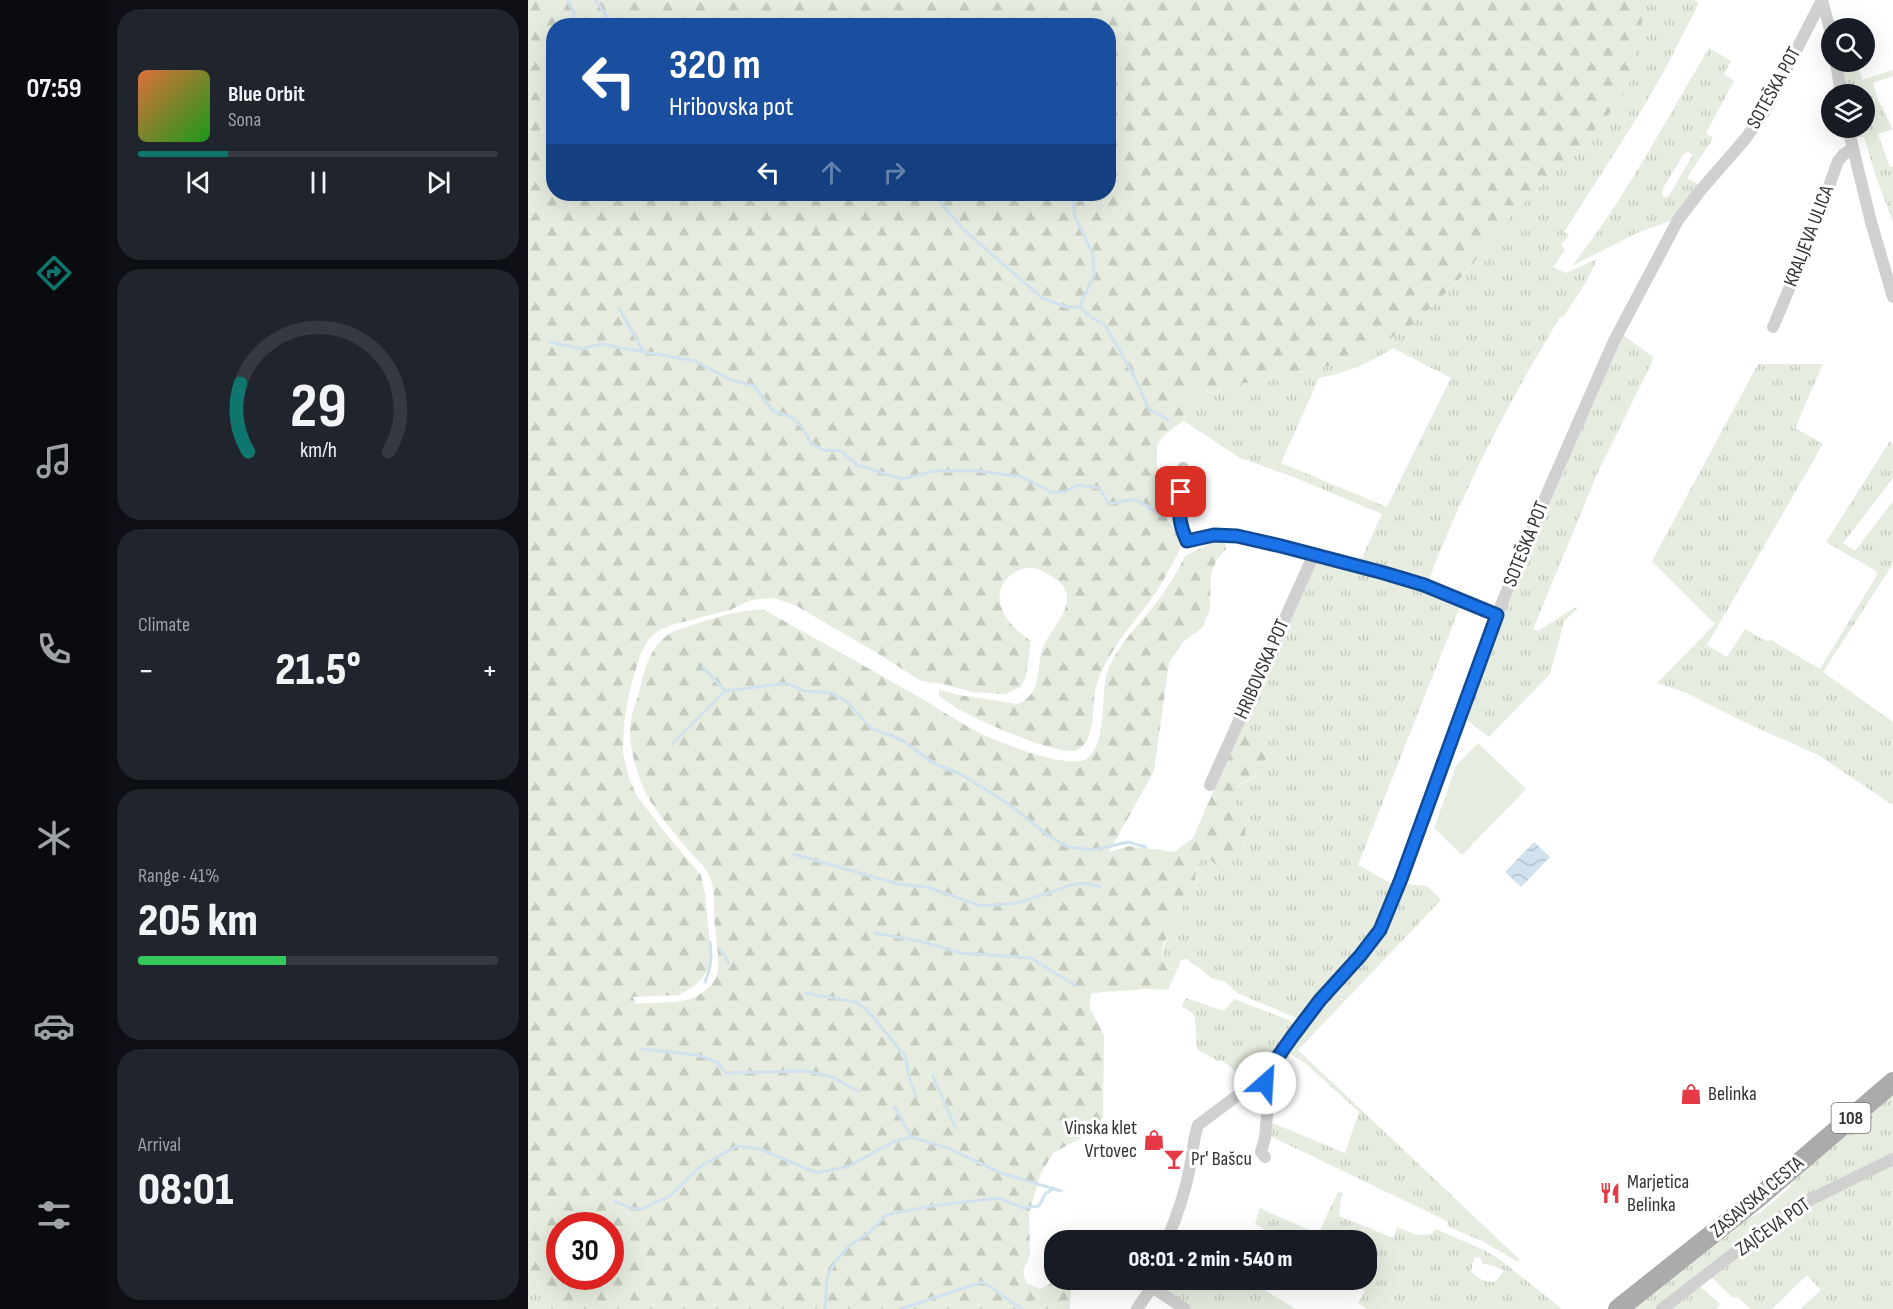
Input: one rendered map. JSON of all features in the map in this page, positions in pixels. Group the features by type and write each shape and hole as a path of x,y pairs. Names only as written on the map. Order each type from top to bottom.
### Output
{"main road":[{"name":"ZASAVSKA CESTA","path":"1618,1309 1759,1197 1893,1082"}],"street":[{"path":"1822,0 1827,18"},
{"name":"SOTEŠKA POT","path":"1171,1230 1181,1205 1191,1165 1194,1135 1198,1125 1265,1075 1320,1000 1380,930 1401,879 1497,615 1614,341 1678,220 1746,138 1764,111 1822,0"},
{"name":"KRALJEVA ULICA","path":"1850,138 1893,297"},
{"name":"KRALJEVA ULICA","path":"1773,327 1810,239 1838,161 1852,149"},
{"path":"1183,468 1179,516 1187,541 1214,535 1237,536 1314,554 1364,566 1424,585 1497,615"},
{"name":"HRIBOVSKA POT","path":"1210,785 1314,554"},
{"path":"1265,1075 1268,1105 1266,1138 1261,1150 1265,1157"},
{"name":"ZAJČEVA POT","path":"1662,1309 1791,1209 1893,1159"},
{"path":"1137,1309 1149,1290"},
{"path":"1162,1290 1185,1309"}],"green space":[{"path":"528,0 1648,0 1626,91 1605,120 1503,224 1469,269 1408,328 1367,352 1328,366 1226,387 1213,393 1199,390 1191,393 1187,400 1184,421 1160,440 1157,448 1157,465 1160,474 1177,487 1175,508 1167,511 1167,521 1179,533 1182,543 1156,592 1120,640 1103,668 1095,691 1090,732 1083,746 1077,750 1054,748 1002,730 956,708 939,696 939,690 1017,704 1031,695 1037,682 1042,650 1061,618 1067,596 1059,582 1045,572 1034,568 1014,573 1008,577 1001,588 1000,602 1004,614 1016,629 1031,641 1026,677 1021,687 1005,694 972,692 944,684 921,681 795,605 774,598 751,600 730,610 671,625 656,632 648,640 640,655 629,693 624,723 623,753 629,778 637,796 701,875 711,954 708,969 701,980 691,988 679,995 633,997 636,1004 675,1002 693,998 711,985 718,970 714,892 711,879 654,807 645,791 633,758 630,732 632,715 650,657 665,637 672,632 718,617 743,611 764,610 978,732 1000,742 1049,758 1077,761 1086,759 1098,743 1107,673 1117,652 1165,590 1185,556 1218,540 1225,541 1226,549 1217,559 1211,574 1210,608 1203,627 1182,643 1169,663 1154,771 1109,852 1129,846 1174,852 1193,838 1241,727 1254,733 1267,744 1265,764 1260,772 1236,788 1236,804 1246,819 1244,852 1219,868 1208,857 1202,858 1196,868 1195,888 1163,945 1162,960 1168,969 1177,970 1168,990 1146,989 1091,993 1089,1007 1104,1035 1103,1117 1081,1138 1053,1153 1041,1173 1029,1213 1030,1255 1023,1271 1026,1283 1040,1289 1044,1287 1044,1290 1071,1290 1070,1309 549,1309 551,1304 548,1290 624,1290 624,1212 546,1212 546,1289 528,1277"},
{"path":"1648,0 1694,0 1699,3 1640,113 1564,232 1569,235 1561,245 1565,250 1553,267 1566,273 1597,259 1582,289 1563,317 1560,317 1505,414 1456,514 1428,582 1360,562 1382,514 1291,476 1240,458 1184,421 1187,400 1191,393 1199,390 1213,393 1226,387 1328,366 1367,352 1408,328 1469,269 1503,224 1605,120 1626,91 1633,69","holes":["1393,348 1451,378 1387,507 1281,463 1319,378 1358,367"]},
{"path":"1709,48 1731,61 1724,74 1734,81 1706,133 1713,138 1687,178 1699,185 1672,220 1637,233 1572,266 1627,187","holes":["1688,152 1693,155 1670,194 1666,198 1662,196 1662,190 1683,155"]},
{"path":"1893,70 1893,76 1873,84 1844,84 1842,72 1860,72 1862,80"},
{"path":"1875,90 1893,129 1878,134 1890,167 1893,166 1893,222 1864,138 1875,138"},
{"path":"1623,335 1653,357 1653,360 1598,472 1533,629 1538,631 1578,607 1564,622 1550,674 1489,737 1463,717 1509,595"},
{"path":"1758,364 1823,364 1795,428 1823,444 1707,645 1727,657 1745,629 1766,641 1771,640 1820,669 1877,575 1876,571 1826,542 1890,441 1893,444 1893,478 1843,543 1855,551 1893,501 1893,564 1823,672 1893,722 1893,805 1818,755 1687,693 1657,683 1715,624 1652,561"},
{"path":"1321,559 1380,575 1461,604 1358,865 1394,885 1374,929 1299,1019 1237,993 1225,982 1211,978 1188,959 1181,960 1177,970 1169,969 1162,960 1171,929 1193,890 1197,866 1202,858 1244,852 1246,819 1236,804 1236,788 1260,773 1254,733 1241,727 1314,561"},
{"path":"1478,743 1526,789 1462,855 1434,828 1456,766"},
{"path":"1407,884 1427,886 1441,900 1298,1050 1520,1260 1518,1262 1484,1242 1447,1226 1448,1222 1443,1219 1270,1136 1270,1122 1345,1153 1359,1112 1305,1063 1291,1054 1270,1080 1270,1074 1299,1032 1374,944 1398,890"},
{"path":"1186,998 1224,1011 1234,999 1291,1021 1293,1028 1259,1074 1248,1077 1221,1060 1218,1061 1197,1049 1194,1015 1182,1006"},
{"path":"1893,1088 1893,1156 1816,1192 1660,1309 1629,1309 1749,1216 1760,1213 1790,1187 1804,1169"},
{"path":"1893,1163 1893,1309 1800,1309 1821,1290 1807,1275 1772,1309 1750,1309 1738,1297 1733,1298 1711,1277 1789,1215"},
{"path":"1338,1192 1342,1193 1339,1216 1373,1230 1320,1230"},
{"path":"1260,1208 1309,1230 1265,1230 1255,1224"},
{"path":"1397,1227 1416,1235 1432,1234 1435,1229 1482,1249 1499,1259 1562,1309 1367,1309 1358,1303 1365,1291 1363,1290 1377,1290 1377,1231 1393,1238","holes":["1480,1257 1483,1264 1492,1265 1504,1271 1495,1282 1484,1281 1471,1271 1474,1258"]},
{"path":"528,1277 549,1290 552,1304 549,1309 528,1309"},
{"path":"1701,1287 1720,1304 1717,1309 1670,1309 1698,1288"},
{"path":"1166,1290 1264,1290 1296,1309 1190,1309 1171,1297"}],"water":[{"path":"1534,842 1550,857 1521,887 1505,872"}],"waterway":[{"path":"568,0 574,13 573,18"},
{"path":"596,0 609,18"},
{"path":"939,201 963,229 1042,298 1066,307 1080,307 1105,325 1133,374 1149,409 1168,420"},
{"path":"1073,202 1075,217 1093,254 1094,275 1080,306"},
{"path":"619,308 644,353"},
{"path":"550,342 581,349 601,344 695,361 731,380 754,386 773,411 791,417 802,427 811,443 823,450 841,451 857,465 902,479 934,471 979,471 1023,477 1051,492 1065,492 1078,485 1099,488 1109,504 1135,499 1164,517"},
{"path":"703,667 725,691"},
{"path":"673,743 725,691 787,683 804,691 831,693 846,701 871,728 902,740 933,763 962,775 1010,805 1050,837 1068,847 1093,850 1128,842 1146,847"},
{"path":"793,854 898,884 927,887 981,906 1018,903 1072,885 1085,883 1100,887"},
{"path":"875,933 919,941 961,953 1031,958 1076,986"},
{"path":"705,982 709,972 710,942"},
{"path":"720,949 729,963"},
{"path":"805,993 856,1002 868,1011 905,1056 910,1081 917,1097"},
{"path":"642,1049 697,1055 717,1062 726,1073 808,1071 834,1078 858,1091"},
{"path":"933,1076 955,1127"},
{"path":"895,1107 911,1137"},
{"path":"615,1201 630,1208 642,1209 670,1196 701,1166 737,1146 760,1149 817,1173 849,1166 893,1142 911,1137 948,1148 1001,1173 1061,1191"},
{"path":"825,1309 827,1279 834,1263 848,1247 870,1232 886,1215 931,1206 999,1198 1023,1208 1039,1206 1045,1194 1053,1189"},
{"path":"900,1309 982,1282 1023,1309"}],"place":[{"name":"Belinka","path":"1691,1094"},
{"name":"Vinska klet Vrtovec","path":"1154,1140"},
{"name":"Pr' Bašcu","path":"1174,1159"},
{"name":"Marjetica Belinka","path":"1610,1193"}],"route":[{"path":"1181,492 1179,516 1187,541 1214,535 1237,536 1281,546 1364,566 1424,585 1497,615 1401,879 1380,930 1320,1000 1292,1037 1265,1075 1265,1083"}]}
